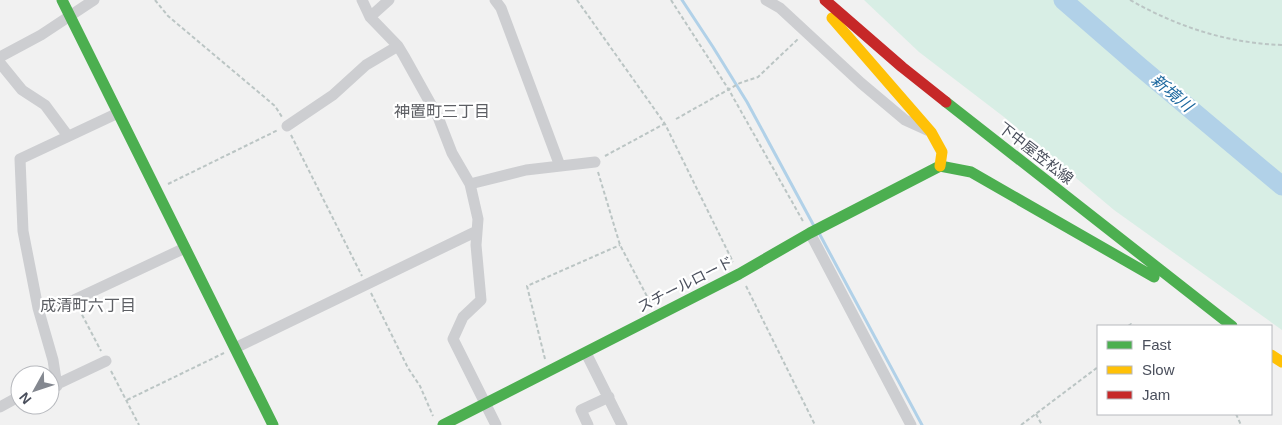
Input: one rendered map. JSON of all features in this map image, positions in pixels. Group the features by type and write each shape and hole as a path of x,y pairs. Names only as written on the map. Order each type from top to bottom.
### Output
{"street":[{"path":"62,0 273,425"},
{"path":"0,57 41,35 94,0"},
{"path":"362,0 370,17 398,46 438,117 452,153 470,184 478,220 476,245 481,300 463,317 453,339 496,425"},
{"path":"370,17 390,0"},
{"path":"496,0 501,8 560,166"},
{"path":"766,0 780,8 861,83 905,120 931,132"},
{"path":"825,1 828,12 931,132 942,152 940,166 971,172 1153,276 1184,288"},
{"name":"下中屋笠松線","path":"825,1 902,67 1231,325"},
{"path":"287,126 333,94 366,65 398,46"},
{"path":"0,63 22,90 44,105 68,136"},
{"path":"53,365 38,308 23,231 20,159 118,113"},
{"path":"470,184 526,170 595,162"},
{"name":"スチールロード","path":"443,425 739,274 821,227 940,166"},
{"path":"235,348 477,231"},
{"path":"810,233 911,425"},
{"path":"38,308 74,300 185,248"},
{"path":"1137,266 1151,262"},
{"path":"586,353 622,425"},
{"path":"60,384 106,361"},
{"path":"588,425 581,410 608,397"}],"path":[{"path":"155,0 168,16 276,106 287,126 156,190"},
{"path":"577,0 665,124 815,425"},
{"path":"671,0 729,90 810,233"},
{"path":"1130,0 1158,16 1193,30 1230,40 1259,44 1282,44"},
{"path":"676,119 740,83 758,77 806,31"},
{"path":"657,315 620,245 595,162 665,124"},
{"path":"548,371 527,286 620,245"},
{"path":"127,400 235,348"},
{"path":"1021,425 1097,368"},
{"path":"1036,413 1042,425"}],"green space":[{"path":"864,0 1282,0 1282,330 1114,210 1004,117 919,52"}],"waterway":[{"path":"682,0 747,102 814,226"},
{"name":"新境川","path":"1063,0 1282,186"},
{"path":"819,233 922,425"}],"traffic: fast":[{"path":"62,0 273,425"},
{"path":"946,102 1231,325"},
{"path":"940,166 971,172 1154,277"},
{"path":"443,425 739,274 810,233 940,166"}],"traffic: slow":[{"path":"832,18 931,132 942,152 940,166"},
{"path":"1272,356 1282,362"}],"traffic: jam":[{"path":"825,0 902,67 946,102"}],"district":[{"name":"神置町三丁目","path":"442,111"},
{"name":"成清町六丁目","path":"88,305"}]}
